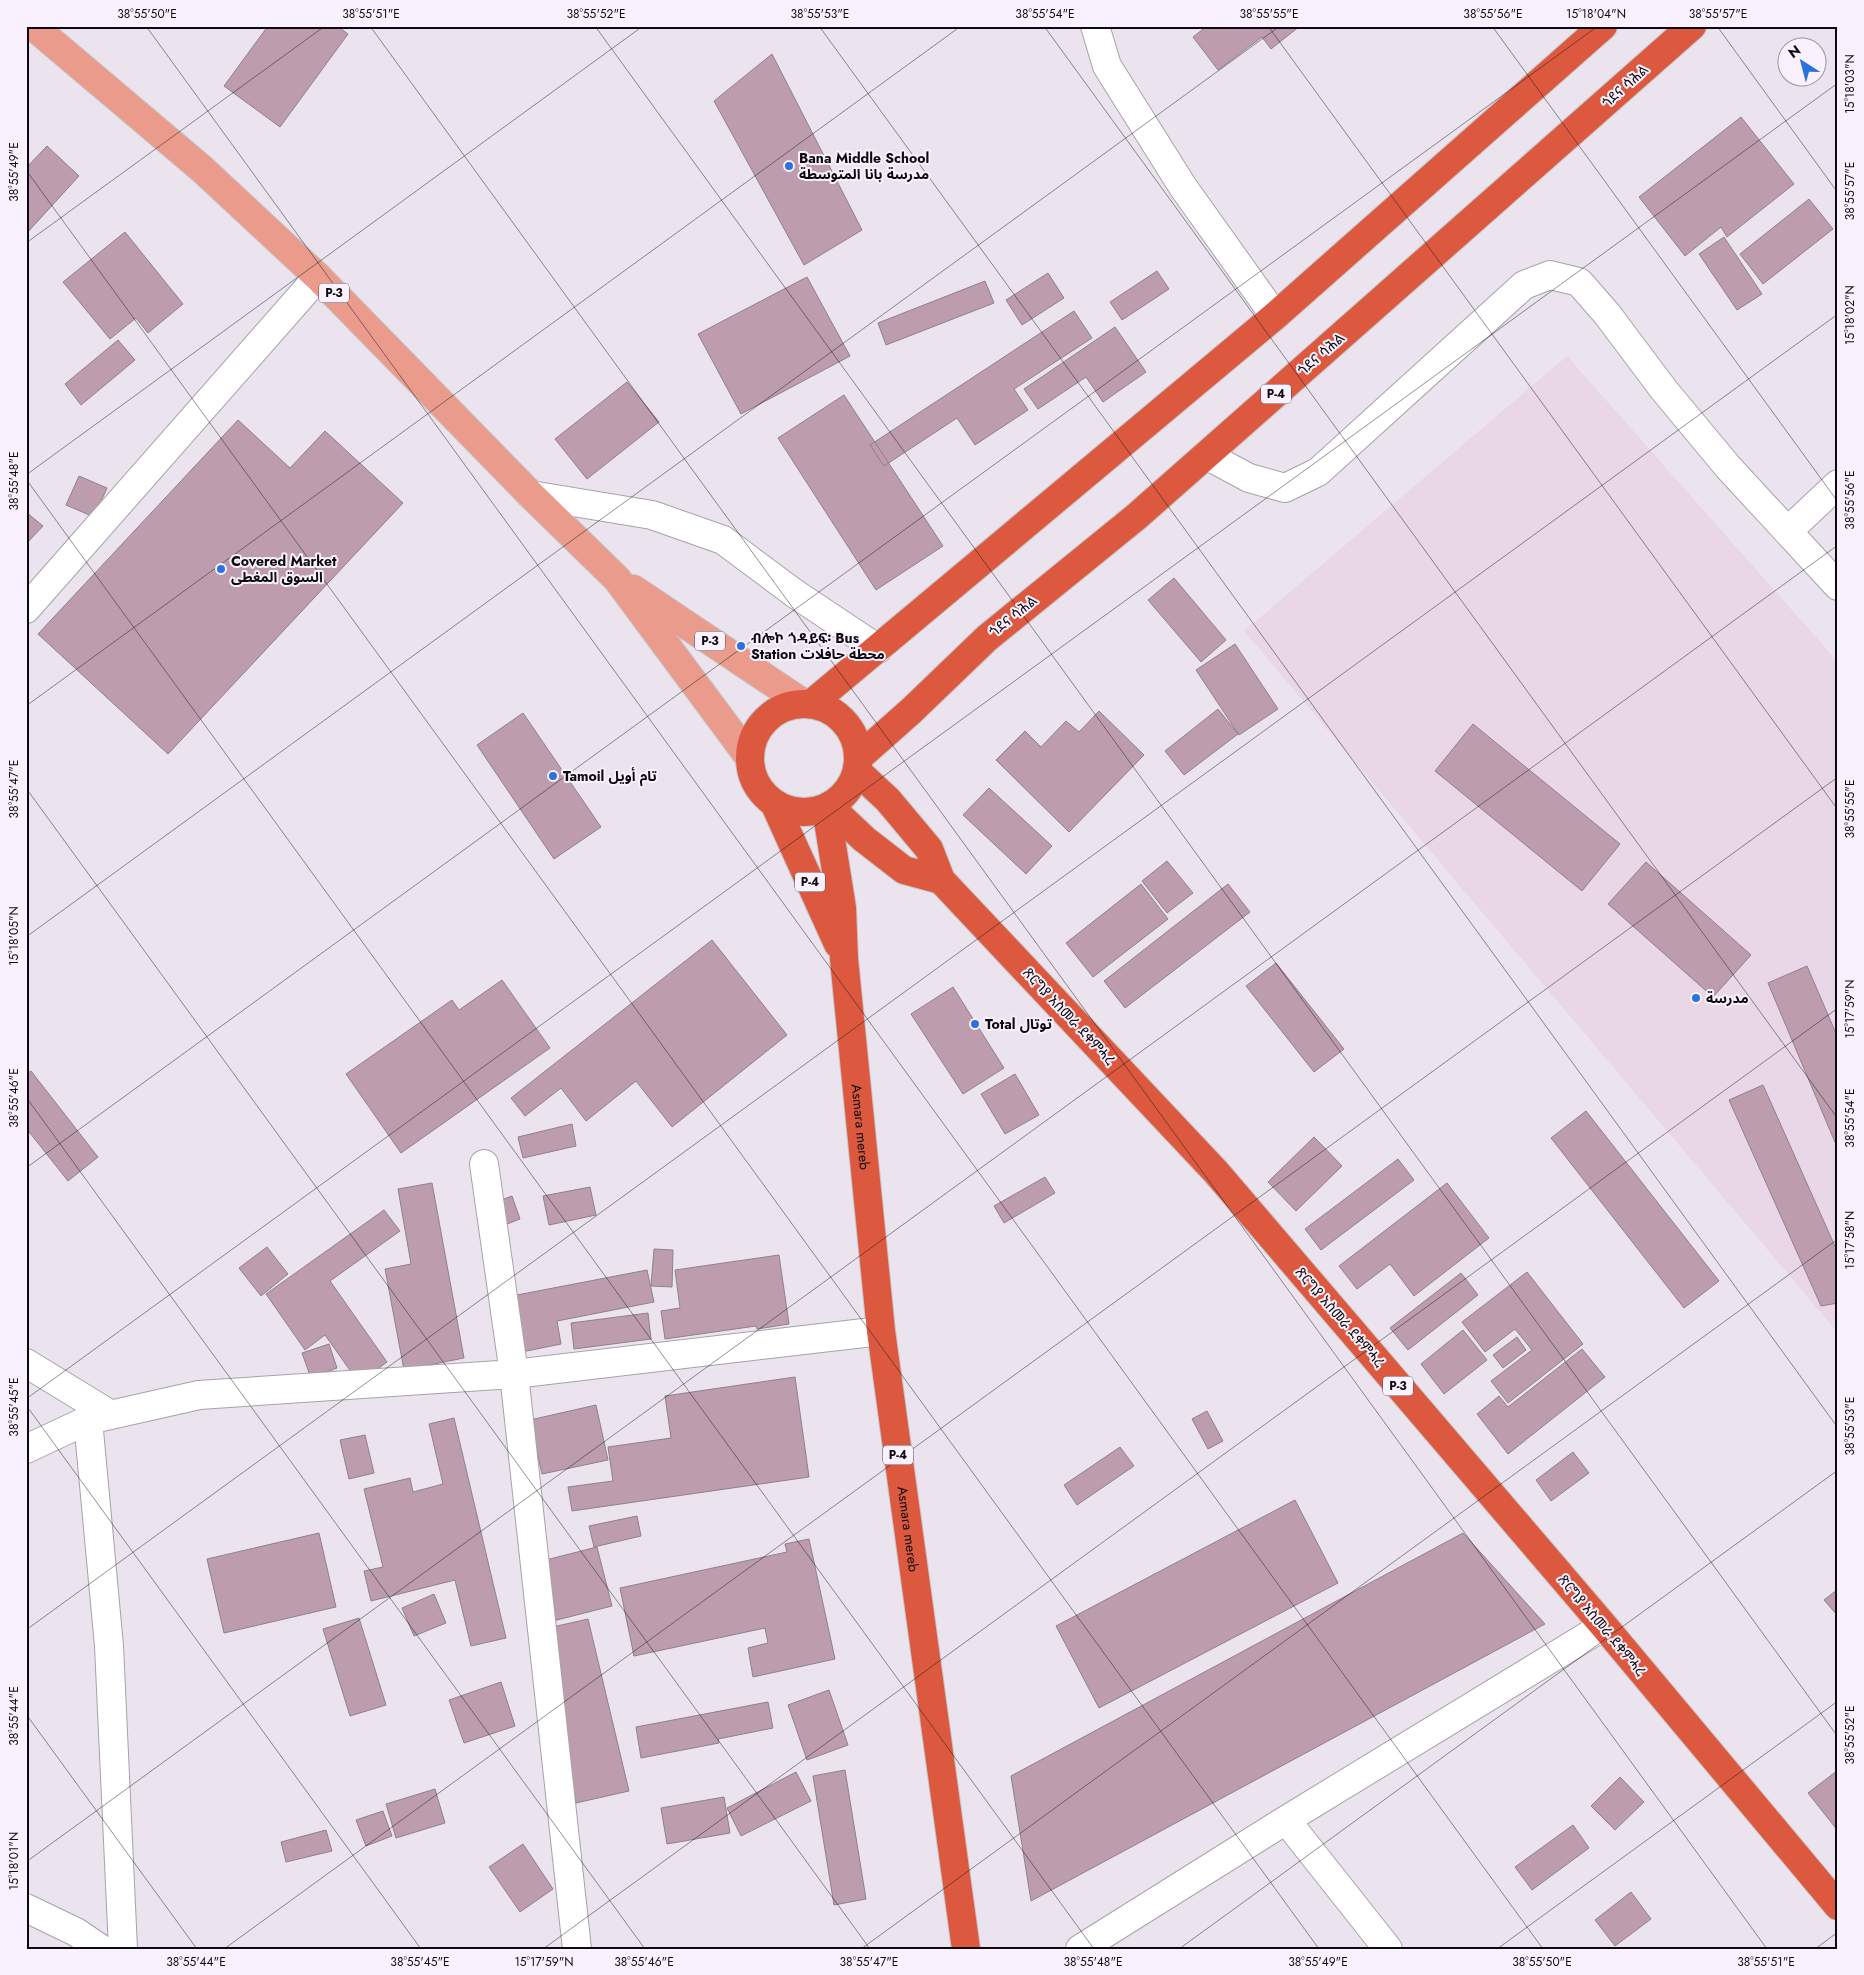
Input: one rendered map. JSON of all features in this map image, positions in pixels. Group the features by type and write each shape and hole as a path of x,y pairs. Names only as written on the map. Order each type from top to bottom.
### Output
{"highway":[{"path":"807,703 878,649 1275,316 1603,26"},
{"name":"ጎደና ሳሕል","path":"858,765 986,638 1136,517 1490,207 1692,26"},
{"path":"807,703 826,708 840,716 850,728 856,742 858,765 847,792 828,807 813,812 800,812 787,810 775,805 756,785 750,771 749,757 751,743 766,719 776,711 789,705 807,703"},
{"name":"P-3","path":"858,765 929,849 941,880"},
{"name":"P-4","path":"775,805 844,959"},
{"path":"828,807 864,839 904,870 941,880"},
{"name":"P-4","path":"828,807 842,908 844,959"},
{"name":"ጽርግያ አስመራ ደቀምሓረ","path":"941,880 1216,1172 1604,1626 1838,1906"},
{"name":"Asmara mereb","path":"844,959 881,1331 966,1949"}],"main road":[{"name":"P-3","path":"33,26 202,169 318,277 531,495 617,579 749,757"},
{"name":"P-3","path":"617,579 807,703"}],"street":[{"path":"1095,26 1107,66 1162,155 1275,316"},
{"path":"1206,455 1249,478 1285,488 1318,472 1524,285 1550,275 1579,282 1607,314 1664,390 1728,467 1838,586"},
{"path":"26,609 318,277"},
{"path":"1788,531 1838,484"},
{"path":"531,495 652,515 723,540 794,593 878,649"},
{"path":"484,1164 514,1374 577,1949"},
{"path":"26,1449 99,1417 199,1395 514,1374 881,1331"},
{"path":"26,1363 99,1417"},
{"path":"99,1417 123,1949"},
{"path":"1080,1949 1286,1820 1604,1626"},
{"path":"1286,1820 1388,1949"},
{"path":"26,1908 76,1932 102,1949"}],"shaded area":[{"name":"مدرسة","path":"1567,356 1838,662 1838,1333 1244,631"}],"building":[{"path":"268,26 337,26 348,34 280,127 224,86"},
{"path":"1207,26 1300,26 1271,49 1262,37 1218,70 1193,37"},
{"name":"Bana Middle School مدرسة بانا المتوسطة","path":"772,54 862,230 804,265 714,101"},
{"path":"1741,117 1794,184 1727,237 1721,227 1685,256 1639,197"},
{"path":"47,146 79,176 26,234 26,168"},
{"path":"1809,199 1833,229 1763,284 1740,254"},
{"path":"125,232 183,304 148,333 136,318 110,339 63,282"},
{"path":"1724,237 1762,294 1737,310 1699,254"},
{"path":"1157,271 1169,289 1122,320 1110,302"},
{"path":"1048,273 1064,298 1022,325 1006,300"},
{"path":"807,277 850,356 741,414 698,334"},
{"path":"985,281 994,303 886,345 878,323"},
{"path":"1074,311 1092,338 1014,389 1028,410 975,445 957,418 884,466 870,445"},
{"path":"1115,327 1146,372 1103,402 1086,377 1038,409 1024,389"},
{"path":"118,340 135,360 81,405 65,384"},
{"path":"627,382 659,422 587,479 555,439"},
{"path":"844,395 943,546 876,590 778,438"},
{"name":"Covered Market السوق المغطى","path":"238,420 290,468 325,431 403,503 168,754 38,634"},
{"path":"79,476 107,488 94,517 66,505"},
{"path":"26,512 43,526 26,544"},
{"path":"1174,578 1226,640 1201,662 1148,600"},
{"path":"1235,644 1278,709 1239,735 1196,670"},
{"path":"1218,709 1238,734 1184,775 1165,751"},
{"path":"1099,711 1144,755 1069,832 996,760 1025,731 1041,747 1066,721 1079,732"},
{"path":"523,713 601,827 554,859 477,745"},
{"path":"1473,724 1620,844 1582,891 1435,771"},
{"path":"989,788 1052,846 1026,874 963,815"},
{"path":"1167,861 1193,893 1167,913 1142,881"},
{"path":"1646,862 1751,955 1713,997 1608,904"},
{"path":"1141,884 1168,919 1093,977 1066,943"},
{"path":"1228,884 1250,912 1125,1008 1104,981"},
{"path":"712,940 787,1035 672,1127 636,1081 586,1121 561,1088 525,1116 511,1098"},
{"path":"1276,963 1344,1049 1314,1072 1246,986"},
{"path":"1807,966 1838,1038 1837,1147 1768,983"},
{"path":"502,980 550,1048 401,1153 346,1074 452,1000 459,1010"},
{"path":"953,987 1004,1068 963,1094 911,1014"},
{"path":"31,1071 98,1157 68,1181 26,1128 26,1074"},
{"path":"1015,1074 1039,1115 1005,1134 981,1094"},
{"path":"1763,1085 1838,1253 1838,1303 1821,1306 1729,1100"},
{"path":"1586,1111 1719,1281 1684,1308 1551,1138"},
{"path":"572,1124 576,1146 523,1158 518,1137"},
{"path":"1314,1137 1342,1166 1296,1211 1268,1182"},
{"path":"1398,1159 1414,1180 1321,1250 1305,1229"},
{"path":"1045,1177 1055,1193 1004,1223 994,1206"},
{"path":"432,1183 464,1358 404,1370 385,1269 411,1264 398,1189"},
{"path":"1447,1183 1489,1238 1414,1296 1390,1264 1357,1289 1339,1266"},
{"path":"590,1187 596,1215 549,1225 543,1196"},
{"path":"512,1196 520,1219 497,1228 488,1205"},
{"path":"384,1210 400,1231 330,1281 387,1362 359,1383 325,1335 305,1350 266,1294"},
{"path":"267,1247 288,1274 261,1296 239,1268"},
{"path":"654,1249 673,1250 672,1287 651,1286"},
{"path":"779,1255 789,1324 757,1329 756,1326 665,1339 661,1311 680,1308 675,1270"},
{"path":"647,1270 654,1302 557,1321 561,1344 507,1355 496,1299"},
{"path":"1527,1272 1583,1344 1508,1403 1491,1381 1532,1350 1515,1329 1485,1352 1462,1322"},
{"path":"1461,1273 1478,1295 1408,1350 1390,1328"},
{"path":"648,1313 651,1339 574,1349 571,1323"},
{"path":"1463,1330 1487,1360 1444,1394 1421,1364"},
{"path":"1517,1337 1526,1350 1503,1368 1493,1355"},
{"path":"329,1344 337,1368 311,1378 302,1353"},
{"path":"1582,1349 1605,1377 1508,1454 1477,1414 1499,1396 1508,1407"},
{"path":"795,1377 809,1477 572,1511 568,1487 613,1481 608,1447 671,1438 665,1396"},
{"path":"596,1405 608,1460 542,1474 530,1420"},
{"path":"1207,1411 1223,1441 1208,1449 1192,1419"},
{"path":"454,1418 506,1638 471,1646 455,1580 371,1601 364,1571 383,1567 364,1489 410,1478 413,1492 443,1484 429,1424"},
{"path":"365,1435 374,1473 349,1479 340,1440"},
{"path":"1120,1447 1134,1466 1077,1505 1064,1485"},
{"path":"1573,1452 1589,1473 1551,1501 1536,1480"},
{"path":"1295,1500 1338,1583 1099,1708 1056,1626"},
{"path":"637,1516 641,1536 594,1547 589,1526"},
{"path":"319,1533 336,1607 224,1633 207,1559"},
{"path":"1463,1533 1545,1624 1031,1901 1011,1776"},
{"path":"809,1539 835,1659 753,1677 748,1648 768,1643 765,1628 634,1656 620,1588 787,1552 785,1544"},
{"path":"597,1547 612,1606 545,1623 530,1564"},
{"path":"1838,1589 1838,1616 1824,1600"},
{"path":"434,1594 446,1623 414,1636 402,1608"},
{"path":"359,1618 386,1705 350,1716 323,1629"},
{"path":"588,1619 629,1791 576,1803 535,1631"},
{"path":"501,1682 515,1726 464,1743 449,1700"},
{"path":"829,1690 848,1745 807,1760 788,1705"},
{"path":"768,1702 773,1728 718,1739 719,1743 641,1758 636,1727"},
{"path":"845,1770 866,1899 834,1905 813,1776"},
{"path":"1838,1770 1838,1831 1808,1793"},
{"path":"796,1772 811,1801 741,1836 727,1808"},
{"path":"1620,1777 1644,1802 1615,1830 1591,1806"},
{"path":"435,1789 445,1823 396,1838 386,1804"},
{"path":"724,1797 730,1833 667,1844 661,1808"},
{"path":"383,1811 392,1836 366,1846 356,1820"},
{"path":"1573,1825 1589,1848 1532,1890 1515,1867"},
{"path":"326,1830 332,1851 286,1862 281,1842"},
{"path":"523,1844 553,1889 520,1912 489,1867"},
{"path":"1631,1892 1651,1919 1615,1946 1595,1920"}],"place":[{"name":"Bana Middle School مدرسة بانا المتوسطة","path":"789,166"},
{"name":"Covered Market السوق المغطى","path":"221,569"},
{"name":"ብሎኮ ጎዳይፍ፡ Bus Station محطة حافلات","path":"741,646"},
{"name":"Tamoil تام أويل","path":"553,776"},
{"name":"مدرسة","path":"1696,998"},
{"name":"Total توتال","path":"975,1024"}]}
